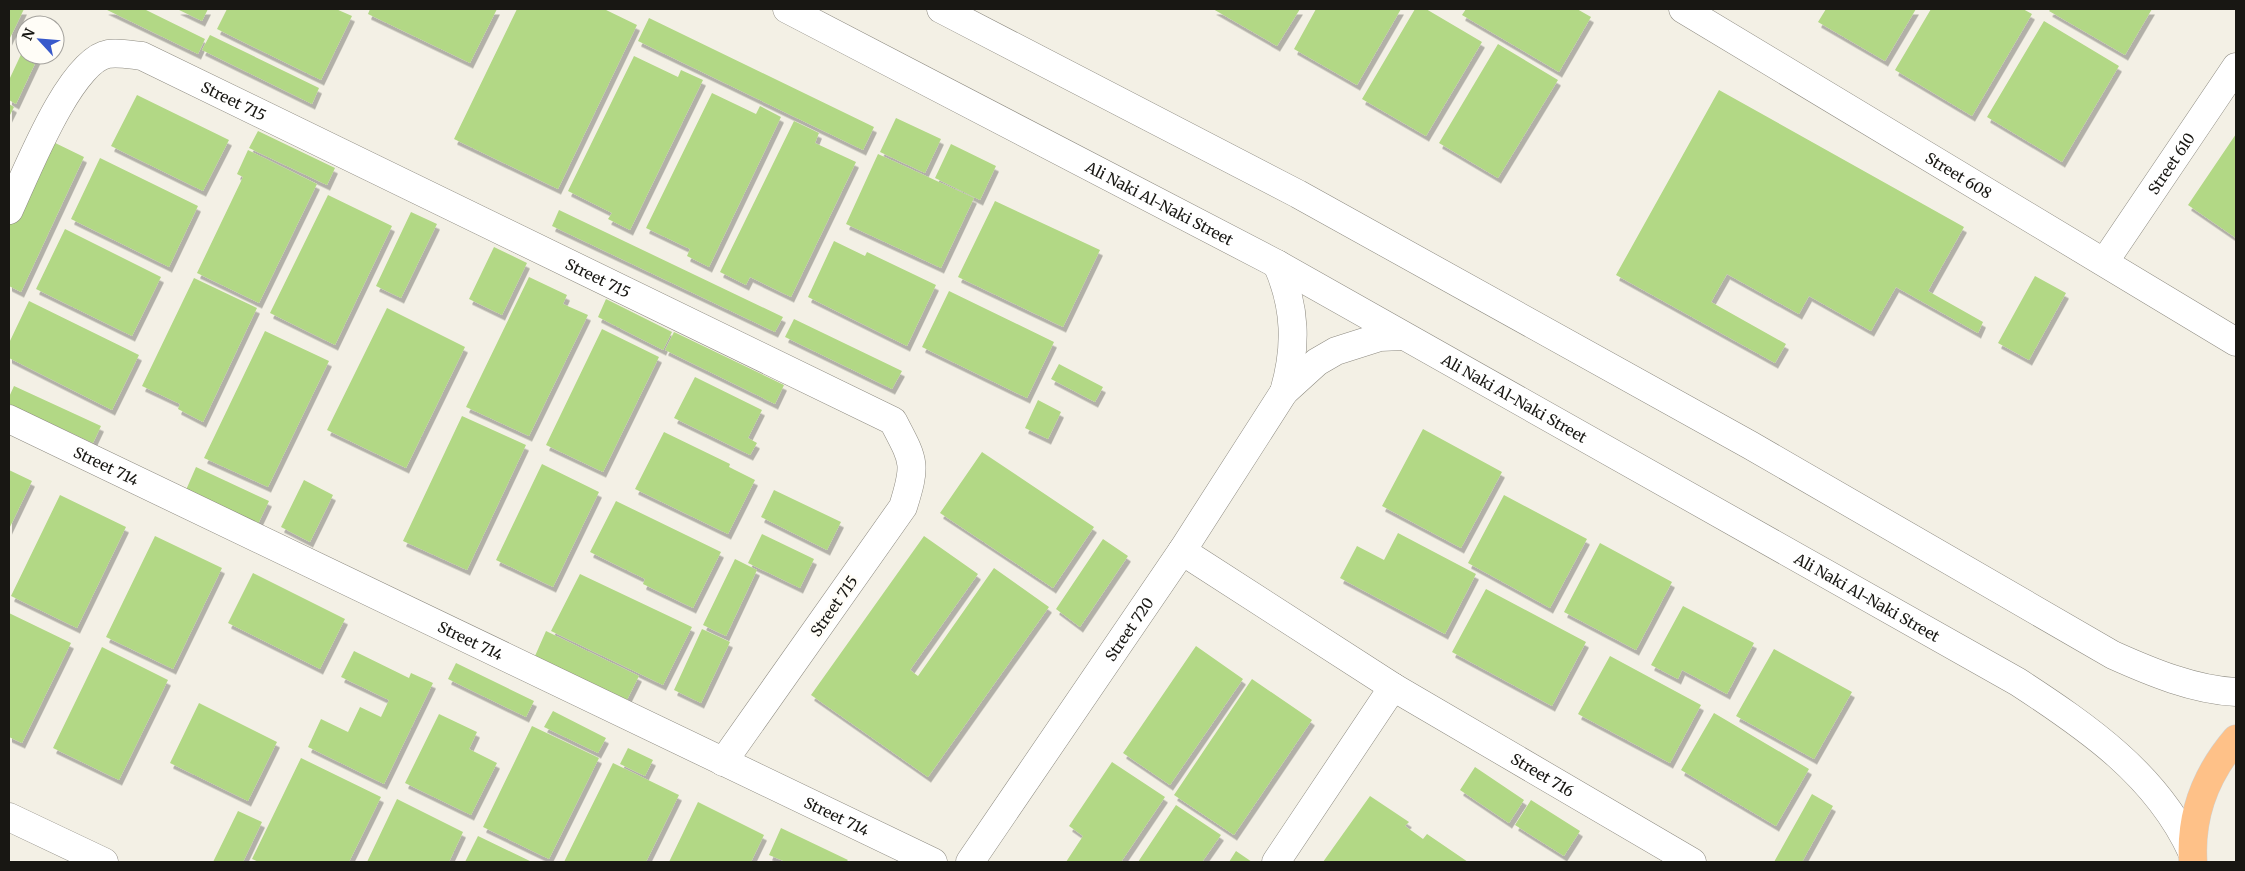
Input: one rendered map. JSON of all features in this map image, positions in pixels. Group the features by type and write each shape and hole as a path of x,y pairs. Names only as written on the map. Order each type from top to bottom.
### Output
{"main road":[{"path":"2192,857 2194,828 2206,784 2218,761 2236,738"}],"street":[{"name":"Ali Naki Al-Naki Street","path":"787,9 1277,264 2010,678 2058,708 2148,782 2180,826 2192,857"},
{"path":"941,9 1306,199 1750,444 2113,655 2152,672 2192,684 2236,692"},
{"name":"Street 608","path":"1683,9 2105,261 2236,342"},
{"name":"Street 715","path":"9,210 62,98 87,65 107,54 142,56 893,421 912,457 911,481 903,507 723,762"},
{"name":"Street 610","path":"2105,261 2236,67"},
{"name":"Street 720","path":"1277,264 1286,285 1294,329 1290,372 1284,392"},
{"name":"Street 720","path":"970,862 1182,551 1284,392 1317,362 1336,351 1380,337 1402,336"},
{"name":"Street 714","path":"9,419 933,862"},
{"name":"Street 716","path":"1182,551 1393,687 1692,862"},
{"path":"1276,862 1393,687"},
{"path":"9,817 104,862"}],"building":[{"path":"9,9 24,9 21,15 15,15 15,28 9,40"},
{"path":"105,9 144,9 205,39 198,54"},
{"path":"177,9 208,9 202,21"},
{"path":"227,9 336,9 352,16 321,80 217,29"},
{"path":"370,9 497,9 470,63 368,14"},
{"path":"517,9 604,9 637,25 558,189 454,139"},
{"path":"1213,9 1300,9 1277,46"},
{"path":"1316,9 1401,9 1357,85 1294,49"},
{"path":"1415,9 1426,9 1482,42 1426,136 1362,99"},
{"path":"1466,9 1577,9 1591,17 1559,72 1462,15"},
{"path":"1826,9 1916,9 1885,61 1818,22"},
{"path":"1931,9 2023,9 2032,14 1972,116 1895,70"},
{"path":"2051,9 2152,9 2125,55 2049,11"},
{"path":"649,18 874,127 863,150 638,41"},
{"path":"2044,21 2119,66 2062,162 1987,117"},
{"path":"210,35 319,88 312,104 202,50"},
{"path":"1498,44 1558,80 1498,178 1439,143"},
{"path":"634,56 678,77 681,70 703,80 630,230 608,219 612,213 568,191"},
{"path":"16,65 34,65 16,104 9,100 9,80"},
{"path":"1719,90 1964,227 1928,291 1983,322 1978,333 1896,287 1871,331 1809,296 1799,314 1727,274 1711,302 1786,344 1775,363 1616,275"},
{"path":"712,93 756,114 760,106 781,117 709,267 687,256 690,249 646,228"},
{"path":"137,95 229,140 203,191 111,146"},
{"path":"9,104 14,107 9,117"},
{"path":"896,118 941,139 925,173 880,152"},
{"path":"794,121 819,133 815,143 856,162 791,297 750,277 746,285 720,272"},
{"path":"258,131 335,168 327,185 249,148"},
{"path":"2236,134 2236,238 2188,205"},
{"path":"47,139 84,157 21,292 9,286 9,220"},
{"path":"951,144 996,166 980,200 935,178"},
{"path":"248,150 317,184 259,303 197,273 243,177 237,174"},
{"path":"878,154 974,198 941,268 846,224"},
{"path":"100,158 198,206 169,267 71,219"},
{"path":"328,195 392,226 335,345 270,313"},
{"path":"995,201 1100,250 1063,327 958,277"},
{"path":"559,210 783,317 775,332 552,226"},
{"path":"411,212 437,224 401,298 376,286"},
{"path":"65,229 161,277 132,336 36,289"},
{"path":"834,241 865,256 867,252 936,285 907,346 808,297"},
{"path":"494,247 527,263 502,315 469,299"},
{"path":"2035,276 2066,293 2029,360 1998,343"},
{"path":"529,277 567,295 563,304 588,315 529,436 466,407"},
{"path":"194,278 257,308 203,422 178,409 180,404 142,386"},
{"path":"949,291 1054,342 1027,398 922,347"},
{"path":"606,299 672,332 663,350 598,317"},
{"path":"29,301 139,355 112,410 9,358 9,343"},
{"path":"387,308 465,347 406,468 327,430"},
{"path":"794,319 902,371 892,389 785,337"},
{"path":"602,329 659,357 603,472 546,445"},
{"path":"265,331 329,361 268,487 204,458"},
{"path":"674,332 784,385 775,404 665,350"},
{"path":"1059,364 1103,387 1095,402 1051,379"},
{"path":"695,377 762,410 748,438 757,443 750,455 674,418"},
{"path":"14,386 101,426 93,443 9,404 9,397"},
{"path":"1038,400 1061,412 1048,439 1025,428"},
{"path":"462,416 526,445 467,570 403,541"},
{"path":"1423,429 1502,472 1461,548 1382,506"},
{"path":"664,432 730,464 729,467 755,480 728,534 635,489"},
{"path":"982,452 1094,527 1053,588 940,513"},
{"path":"542,464 599,492 553,587 496,560"},
{"path":"196,467 269,501 258,524 186,490"},
{"path":"9,470 32,481 9,529"},
{"path":"304,480 333,495 310,542 281,527"},
{"path":"774,490 841,522 827,550 761,517"},
{"path":"60,495 126,527 77,628 11,596"},
{"path":"1504,495 1587,539 1550,608 1468,563"},
{"path":"616,501 721,552 693,608 643,584 645,579 590,552"},
{"path":"1398,533 1476,574 1445,634 1340,578 1357,546 1384,560"},
{"path":"762,534 814,559 800,588 748,563"},
{"path":"155,536 222,568 173,669 106,637"},
{"path":"924,536 978,574 910,670 918,676 994,568 1049,607 928,777 811,695"},
{"path":"1103,539 1128,556 1080,627 1056,609"},
{"path":"1600,543 1672,582 1636,650 1564,612"},
{"path":"735,559 757,570 726,636 703,625"},
{"path":"253,573 345,619 320,669 228,623"},
{"path":"580,574 692,627 663,685 551,631"},
{"path":"1486,589 1586,642 1552,706 1452,652"},
{"path":"1683,606 1754,643 1727,694 1682,670 1678,679 1651,665"},
{"path":"9,613 71,643 22,743 9,737"},
{"path":"702,629 730,642 701,703 674,690"},
{"path":"546,631 639,676 627,700 535,656"},
{"path":"1196,646 1243,679 1170,785 1123,753"},
{"path":"102,647 168,680 119,780 53,748"},
{"path":"1774,649 1852,692 1814,759 1736,716"},
{"path":"354,651 409,678 411,673 433,683 384,784 308,747 321,719 348,732 360,707 381,717 389,700 341,677"},
{"path":"1610,656 1701,705 1670,763 1578,714"},
{"path":"456,663 534,701 526,717 448,679"},
{"path":"1252,679 1312,720 1234,835 1174,795"},
{"path":"199,703 277,742 248,801 170,763"},
{"path":"553,711 606,738 598,753 544,727"},
{"path":"1714,713 1809,769 1776,826 1681,770"},
{"path":"439,714 477,732 469,749 497,763 471,815 405,783"},
{"path":"532,726 599,758 549,859 483,827"},
{"path":"628,748 653,760 645,776 620,764"},
{"path":"301,758 381,797 349,862 259,862 252,859"},
{"path":"1112,762 1165,797 1121,862 1066,862 1083,836 1069,826"},
{"path":"613,763 679,795 646,862 564,862"},
{"path":"1475,767 1524,800 1509,823 1460,790"},
{"path":"1812,794 1833,806 1802,862 1774,862"},
{"path":"1370,796 1409,822 1405,826 1423,839 1427,834 1468,862 1323,862"},
{"path":"397,799 463,832 449,862 367,862"},
{"path":"1531,800 1580,831 1564,856 1515,825"},
{"path":"698,802 764,835 751,862 669,862"},
{"path":"1176,805 1221,835 1202,862 1138,862"},
{"path":"238,811 262,822 243,862 213,862"},
{"path":"781,828 848,860 846,862 786,862 769,855"},
{"path":"478,836 532,862 465,862"},
{"path":"1236,851 1252,862 1229,862"}]}
